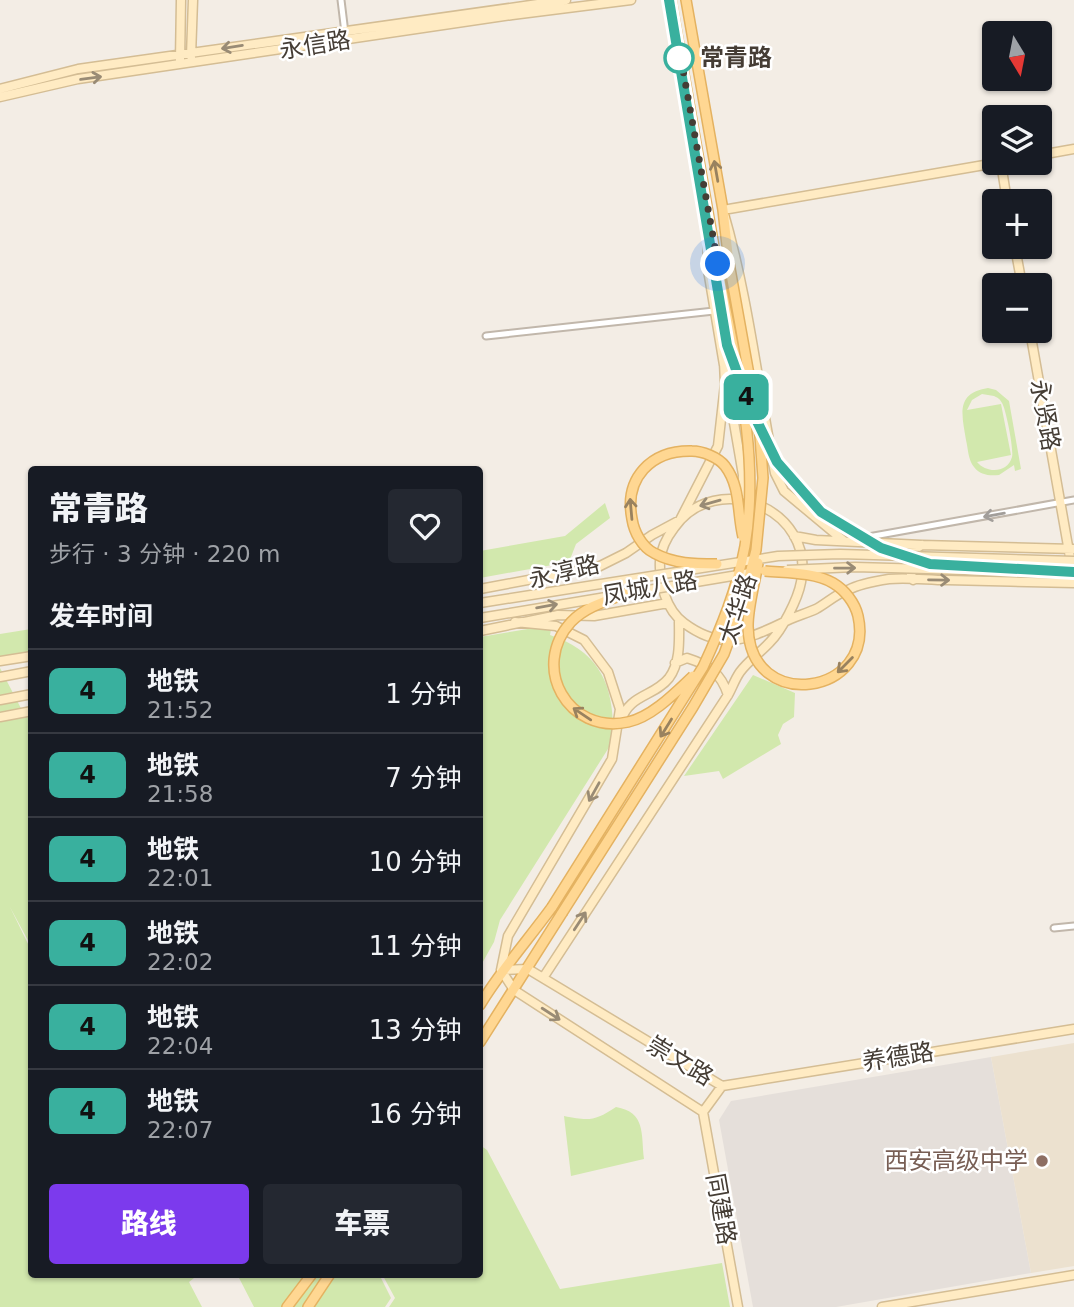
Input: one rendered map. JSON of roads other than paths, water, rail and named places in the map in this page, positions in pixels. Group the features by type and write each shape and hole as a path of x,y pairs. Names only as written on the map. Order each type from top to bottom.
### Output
{"main road":[{"name":"太华路","path":"483,1000 501,970 521,950 552,907 702,667 722,626 745,545 750,499 749,449 671,0"},
{"name":"太华路","path":"483,1037 724,654 742,605 756,550 763,478 760,436 686,0"},
{"path":"717,564 685,564 667,559 652,552 642,543 634,527 629,503 633,484 646,466 665,454 683,451 701,451 723,464 737,486 738,518 745,545"},
{"path":"759,528 761,548 748,626 752,651 764,670 790,686 823,682 843,669 859,644 860,630 848,595 833,583 810,576 765,571"},
{"path":"634,591 595,606 573,619 559,636 553,668 558,689 577,712 606,725 631,722 664,703 702,667"},
{"path":"287,1307 309,1278"},
{"path":"308,1307 327,1278"}],"street":[{"path":"180,60 181,0"},
{"path":"192,0 192,58"},
{"path":"341,0 346,36"},
{"name":"永信路","path":"346,36 566,0"},
{"name":"永信路","path":"0,97 192,58 631,0"},
{"name":"永信路","path":"0,89 79,69 180,60"},
{"path":"1052,153 1074,149"},
{"path":"982,166 723,210 734,246 775,473 784,491 844,541 1074,500"},
{"path":"709,212 706,264 743,475 742,499"},
{"path":"486,337 714,311"},
{"name":"永贤路","path":"1032,343 1072,549 1074,583"},
{"path":"724,362 724,393 718,446 680,520 667,537 660,558 660,580 668,603 679,620 697,633 719,640 741,640 817,608 848,589 889,579 1074,583"},
{"path":"543,978 728,695 741,670 773,640 795,602 802,580 801,557 794,536 781,518 763,506 742,499 720,499 698,506 680,520"},
{"name":"永淳路","path":"483,588 598,567 680,520"},
{"path":"794,536 922,545 1072,549"},
{"path":"913,580 908,564 911,552 922,545"},
{"name":"凤城八路","path":"483,603 778,556 840,554 1074,561"},
{"name":"凤城八路","path":"483,617 765,571 855,567 1074,573"},
{"name":"永淳路","path":"483,630 558,615 594,615 668,603"},
{"path":"616,736 623,714 635,699 652,691 668,678 679,653 679,620"},
{"path":"515,622 556,626 584,640 608,671 620,709 612,759 508,936 501,970 528,969"},
{"path":"0,661 28,657"},
{"path":"675,663 687,658 701,663 723,679 728,695"},
{"path":"0,677 28,672"},
{"path":"0,700 28,695"},
{"path":"0,717 28,712"},
{"path":"1054,928 1074,926"},
{"name":"崇文路","path":"501,970 514,990 703,1112 722,1086 528,969"},
{"name":"养德路","path":"722,1086 1074,1029"},
{"name":"同建路","path":"703,1112 738,1307"},
{"path":"882,1307 1074,1275"}],"metro line":[{"name":"4","path":"669,0 727,345 749,405 777,462 821,512 881,548 930,564 1074,572"}],"place":[{"name":"常青路","path":"679,58"},
{"name":"西安高级中学","path":"1042,1161"}]}
